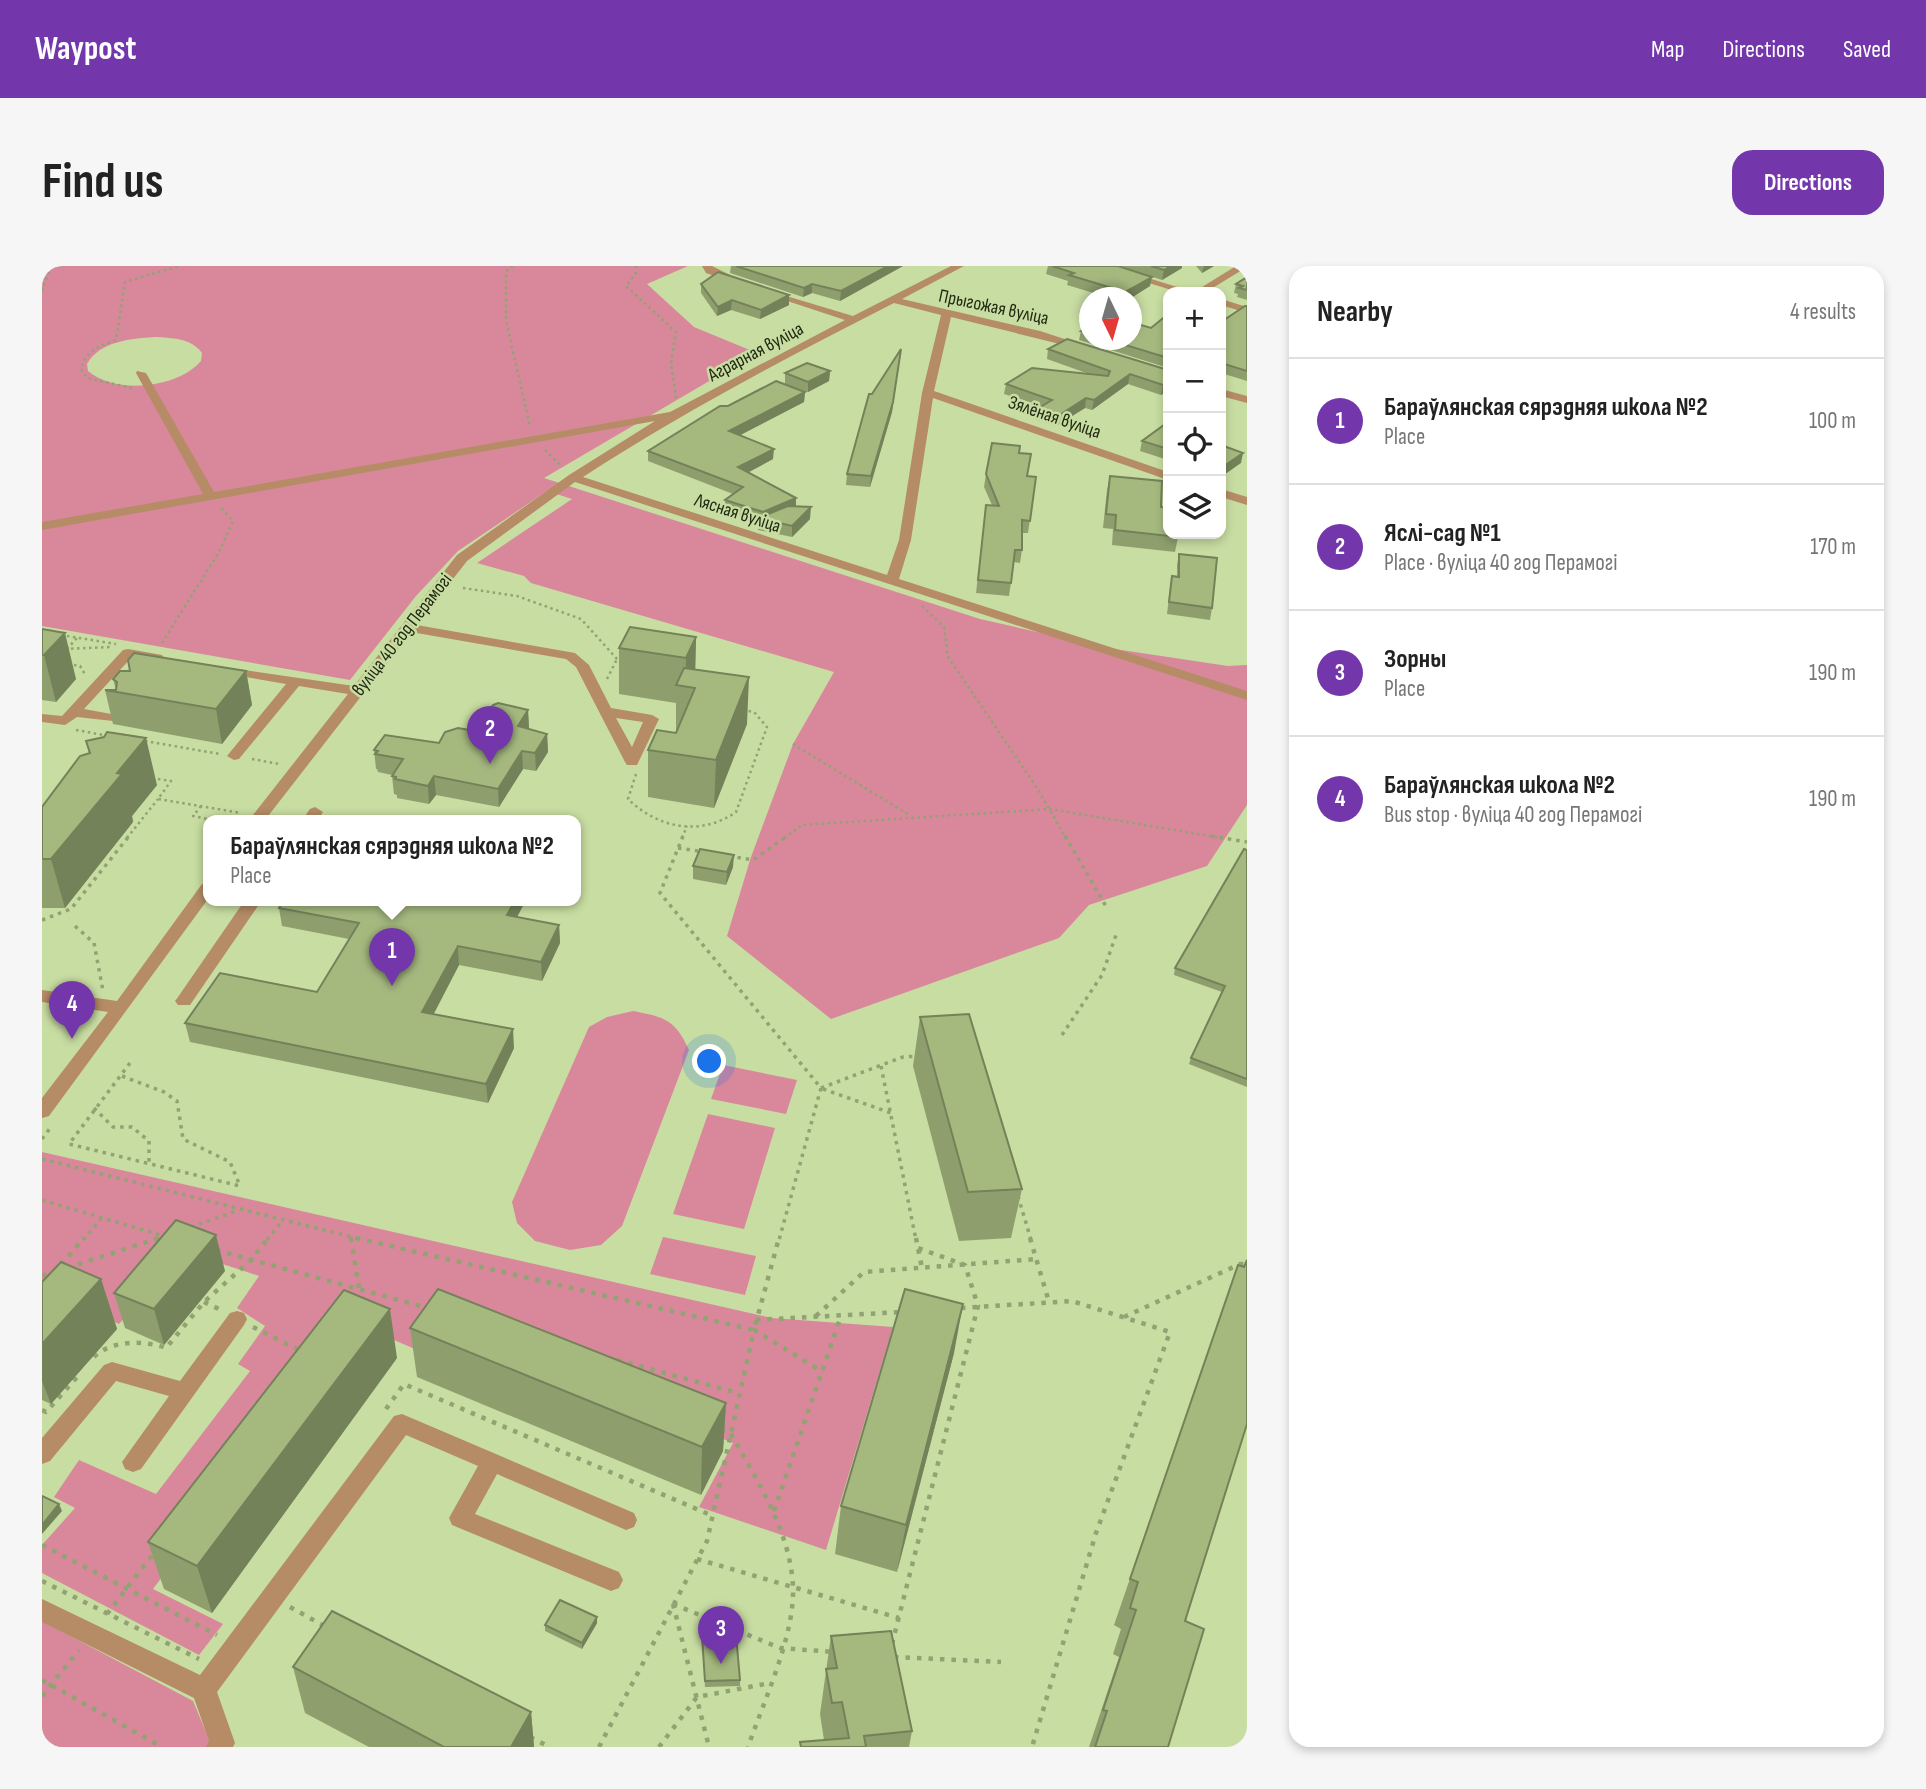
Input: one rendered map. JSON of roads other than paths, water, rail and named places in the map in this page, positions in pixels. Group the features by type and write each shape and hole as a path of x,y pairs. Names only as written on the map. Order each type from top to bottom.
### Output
{"street":[{"path":"707,266 710,271 747,285"},
{"name":"Аграрная вуліца","path":"573,478 674,414 852,319 959,266"},
{"path":"1099,266 1171,287"},
{"path":"1207,287 1243,266"},
{"path":"759,289 852,319"},
{"name":"Прыгожая вуліца","path":"891,299 946,315 1005,324 1097,351"},
{"path":"1226,304 1247,310"},
{"path":"892,579 905,540 929,393 946,315"},
{"path":"141,373 210,496"},
{"name":"Зялёная вуліца","path":"929,393 1163,474"},
{"path":"1226,394 1247,400"},
{"path":"42,526 674,414"},
{"name":"Лясная вуліца","path":"573,478 1247,696"},
{"name":"вуліца 40 год Перамогі","path":"260,815 462,558 573,478"},
{"path":"1226,495 1247,501"},
{"path":"406,627 570,656 582,665 608,712"},
{"path":"42,718 65,721 97,695 128,653 177,661"},
{"path":"204,666 357,691"},
{"path":"234,756 296,681"},
{"path":"74,712 117,719"},
{"path":"42,1111 203,895"},
{"path":"184,1001 250,906"},
{"path":"42,996 121,1008"},
{"path":"133,1462 237,1319"},
{"path":"42,1454 112,1371 185,1391"},
{"path":"204,1690 402,1423 626,1520"},
{"path":"492,1462 460,1518 611,1580"},
{"path":"42,1610 204,1690 224,1746"}],"place":[{"name":"Яслі-сад №1","path":"490,764"},
{"name":"Бараўлянская сярэдняя школа №2","path":"392,986"},
{"name":"Бараўлянская школа №2","path":"72,1039"},
{"name":"Зорны","path":"721,1664"}]}
